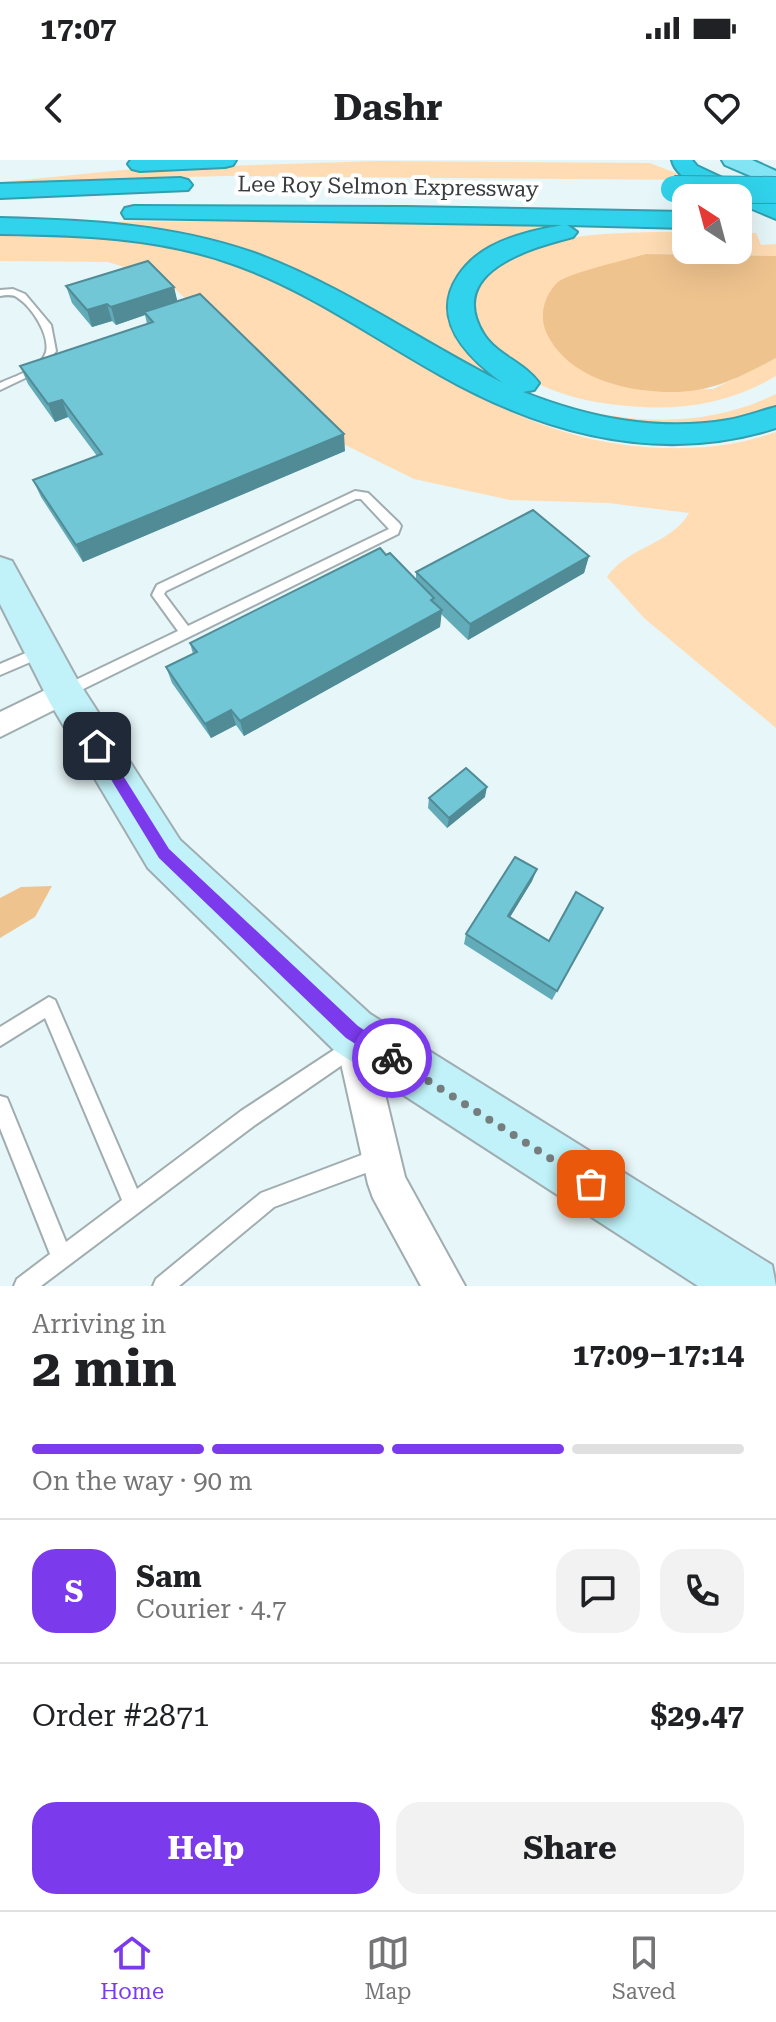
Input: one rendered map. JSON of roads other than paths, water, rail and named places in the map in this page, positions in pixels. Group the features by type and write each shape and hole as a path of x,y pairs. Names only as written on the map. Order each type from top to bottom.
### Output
{"highway":[{"path":"0,176 225,160"},
{"path":"677,160 774,183"},
{"path":"677,160 689,171 776,212"},
{"path":"752,186 774,183"},
{"name":"Lee Roy Selmon Expressway","path":"0,191 205,185"},
{"path":"643,189 672,194"},
{"path":"0,205 236,199 672,196"},
{"path":"752,211 776,203"},
{"name":"Lee Roy Selmon Expressway","path":"0,223 202,212 672,221"},
{"path":"752,218 776,222"},
{"path":"672,222 545,235 498,252 470,275 461,293 460,313 466,331 478,349 509,374 537,389 584,404 630,412 674,413 766,406"},
{"path":"0,223 129,232 186,242 244,259 291,279 507,400 567,422 630,434 676,435 725,431 766,406"}],"main road":[{"path":"677,160 776,203"},
{"path":"733,160 774,183"}],"street":[{"path":"0,570 64,692 164,854 353,1039 751,1286"},
{"path":"0,725 64,692"},
{"path":"353,1039 387,1184 444,1286"}],"lane":[{"path":"0,293 13,292 22,296 48,327 51,351 41,367 0,387"},
{"path":"64,692 394,531 395,526 364,496 355,495 161,588 158,595 185,631"},
{"path":"0,670 42,651"},
{"path":"0,1037 49,1006 134,1204"},
{"path":"24,1286 353,1039"},
{"path":"0,1105 62,1258"},
{"path":"165,1285 268,1200 381,1158"}]}
